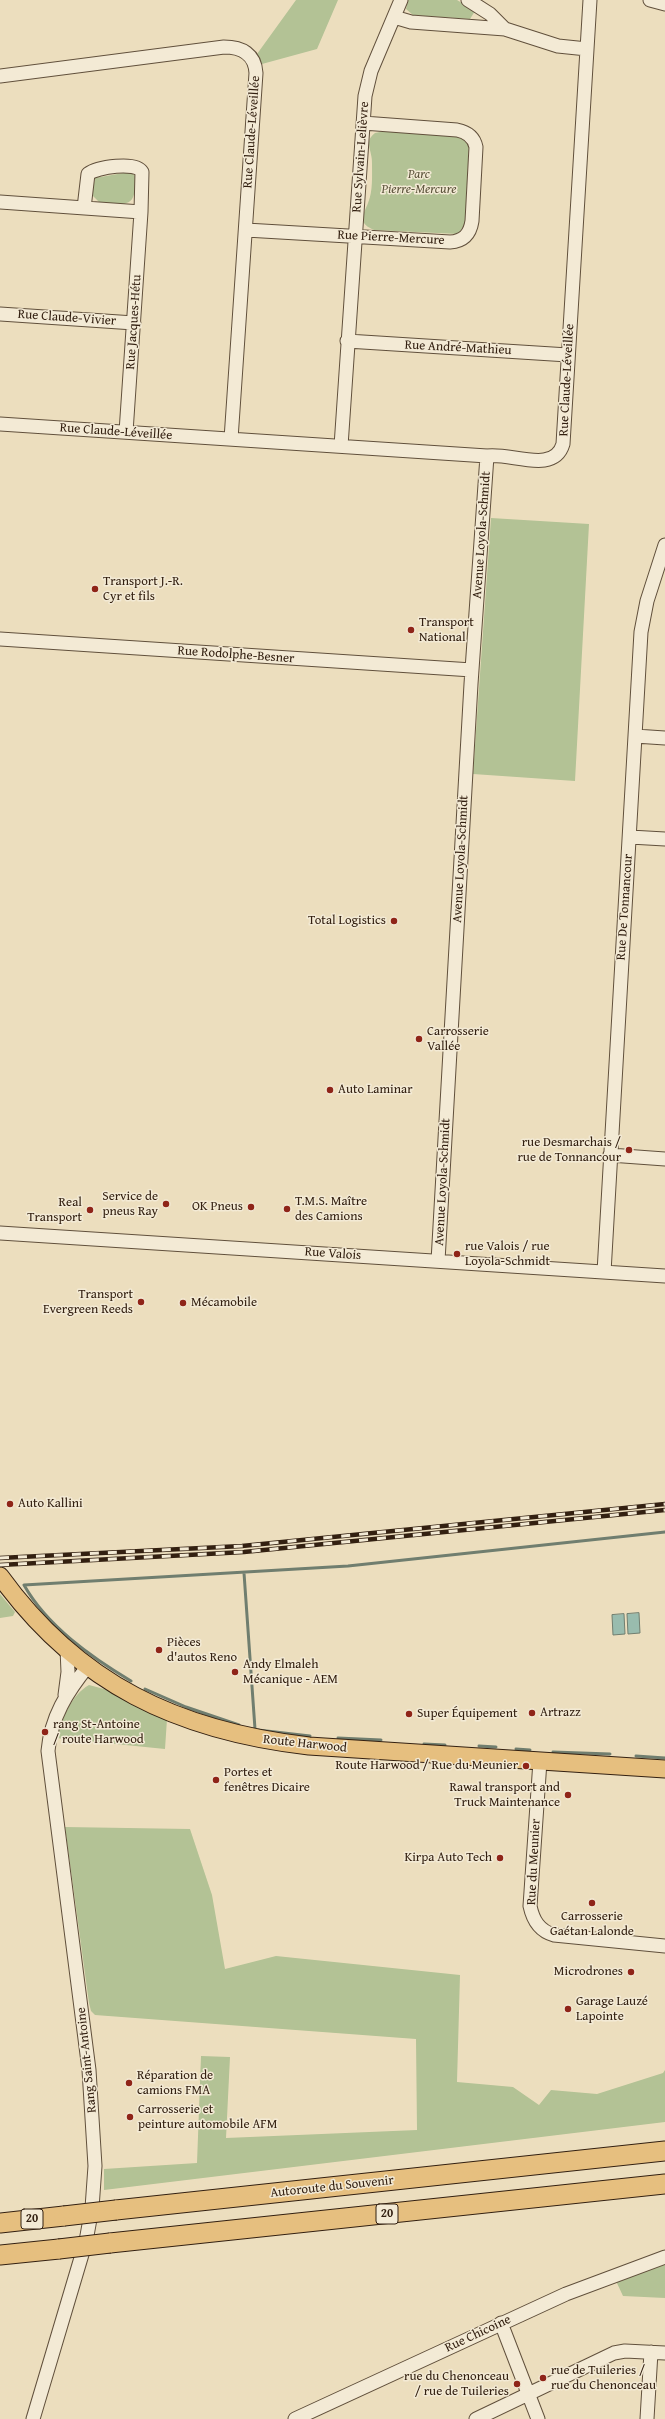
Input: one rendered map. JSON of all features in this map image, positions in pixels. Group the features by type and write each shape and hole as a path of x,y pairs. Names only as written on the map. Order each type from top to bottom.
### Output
{"highway":[{"name":"Autoroute du Souvenir","path":"0,2223 665,2151"},
{"name":"20","path":"0,2255 665,2184"}],"main road":[{"name":"Route Harwood","path":"0,1576 34,1619 88,1666 117,1686 165,1711 198,1724 242,1736 336,1748 665,1769"}],"street":[{"name":"Rue Sylvain-Lelièvre","path":"341,446 365,96 371,71 401,0"},
{"path":"468,0 494,16 505,29"},
{"name":"Rue Claude-Léveillée","path":"0,424 487,456 498,454 515,458 550,459 562,450 590,0"},
{"path":"650,0 665,4"},
{"path":"394,17 410,22 505,29 558,46 587,49"},
{"name":"Rue Claude-Léveillée","path":"0,76 224,47 242,50 253,60 256,73 231,439"},
{"name":"Rue Pierre-Mercure","path":"246,230 450,242 463,239 471,226 476,159 475,142 470,136 462,131 363,123"},
{"name":"Rue Jacques-Hétu","path":"84,208 88,174 94,170 131,165 139,168 142,172 141,212 126,432"},
{"path":"0,202 141,212"},
{"name":"Rue Claude-Vivier","path":"0,314 134,323"},
{"name":"Rue André-Mathieu","path":"347,341 568,355"},
{"name":"Avenue Loyola-Schmidt","path":"438,1261 472,670 487,456"},
{"name":"Rue De Tonnancour","path":"604,1272 642,626 659,582 665,546"},
{"name":"Rue Rodolphe-Besner","path":"0,639 472,670"},
{"path":"635,736 665,738"},
{"path":"630,837 665,839"},
{"path":"610,1155 665,1159"},
{"name":"Rue Valois","path":"0,1233 665,1276"},
{"name":"Rang Saint-Antoine","path":"65,1697 68,1672 67,1649"},
{"name":"Rang Saint-Antoine","path":"33,2419 82,2257 91,2218 95,2173 88,2058 49,1762 52,1729 65,1697 88,1666"},
{"name":"Rue du Meunier","path":"540,1761 530,1906 534,1922 545,1932 560,1936 665,1946"},
{"name":"Rue Chicoine","path":"295,2419 501,2323 598,2280 665,2257"},
{"path":"501,2323 529,2392 538,2419"},
{"path":"476,2419 529,2392 614,2353 625,2351 665,2353"},
{"path":"647,2419 651,2352"}],"green space":[{"path":"296,0 338,0 317,49 262,64 257,54"},
{"path":"408,0 457,0 475,11 470,19 413,15 406,9"},
{"name":"Parc Pierre-Mercure","path":"385,131 458,136 469,144 465,224 458,234 374,230 364,223 363,216 370,199 372,184 372,159 369,143 371,136 375,133"},
{"path":"129,172 136,176 134,194 132,199 128,202 124,204 100,203 92,195 95,178"},
{"path":"491,518 589,524 575,781 473,774"},
{"path":"0,1594 15,1612 13,1616 0,1618"},
{"path":"89,1685 104,1689 167,1719 165,1749 56,1738 64,1716 72,1701"},
{"path":"65,1827 190,1829 212,1895 225,1969 276,1956 460,1975 457,2082 513,2087 539,2105 551,2090 597,2094 663,2073 665,2070 665,2122 104,2190 104,2169 197,2163 201,2056 230,2057 226,2138 417,2130 416,2039 95,2015 91,2011 89,2003"},
{"path":"665,2264 665,2298 623,2296 616,2281"}],"shaded area":[{"path":"639,1613 640,1633 628,1634 627,1614"},
{"path":"624,1614 625,1634 613,1635 612,1615"}],"waterway":[{"path":"131,1681 101,1662 57,1627 45,1614 24,1585 348,1566 665,1532"},
{"path":"244,1573 255,1729"},
{"path":"145,1689 186,1707 239,1725"},
{"path":"258,1730 310,1736"},
{"path":"338,1738 381,1740"},
{"path":"424,1744 445,1745"},
{"path":"479,1746 496,1747"},
{"path":"516,1749 530,1750"},
{"path":"553,1752 610,1754"},
{"path":"636,1756 665,1758"}],"railway":[{"path":"0,1558 242,1546 665,1504"},
{"path":"0,1565 244,1552 665,1510"}],"place":[{"name":"Transport J.-R. Cyr et fils","path":"95,589"},
{"name":"Transport National","path":"411,630"},
{"name":"Total Logistics","path":"394,921"},
{"name":"Carrosserie Vallée","path":"419,1039"},
{"name":"Auto Laminar","path":"330,1090"},
{"name":"rue Desmarchais / rue de Tonnancour","path":"629,1150"},
{"name":"Service de pneus Ray","path":"166,1204"},
{"name":"OK Pneus","path":"251,1207"},
{"name":"T.M.S. Maître des Camions","path":"287,1209"},
{"name":"Real Transport","path":"90,1210"},
{"name":"rue Valois / rue Loyola-Schmidt","path":"457,1254"},
{"name":"Transport Evergreen Reeds","path":"141,1302"},
{"name":"Mécamobile","path":"183,1303"},
{"name":"Auto Kallini","path":"10,1504"},
{"name":"Pièces d'autos Reno","path":"159,1650"},
{"name":"Andy Elmaleh Mécanique - AEM","path":"235,1672"},
{"name":"Artrazz","path":"532,1713"},
{"name":"Super Équipement","path":"409,1714"},
{"name":"rang St-Antoine / route Harwood","path":"45,1732"},
{"name":"Route Harwood / Rue du Meunier","path":"526,1766"},
{"name":"Portes et fenêtres Dicaire","path":"216,1780"},
{"name":"Rawal transport and Truck Maintenance","path":"568,1795"},
{"name":"Kirpa Auto Tech","path":"500,1858"},
{"name":"Carrosserie Gaétan Lalonde","path":"592,1903"},
{"name":"Microdrones","path":"631,1972"},
{"name":"Garage Lauzé Lapointe","path":"568,2009"},
{"name":"Réparation de camions FMA","path":"129,2083"},
{"name":"Carrosserie et peinture automobile AFM","path":"130,2117"},
{"name":"rue de Tuileries / rue du Chenonceau","path":"543,2378"},
{"name":"rue du Chenonceau / rue de Tuileries","path":"517,2384"}]}
